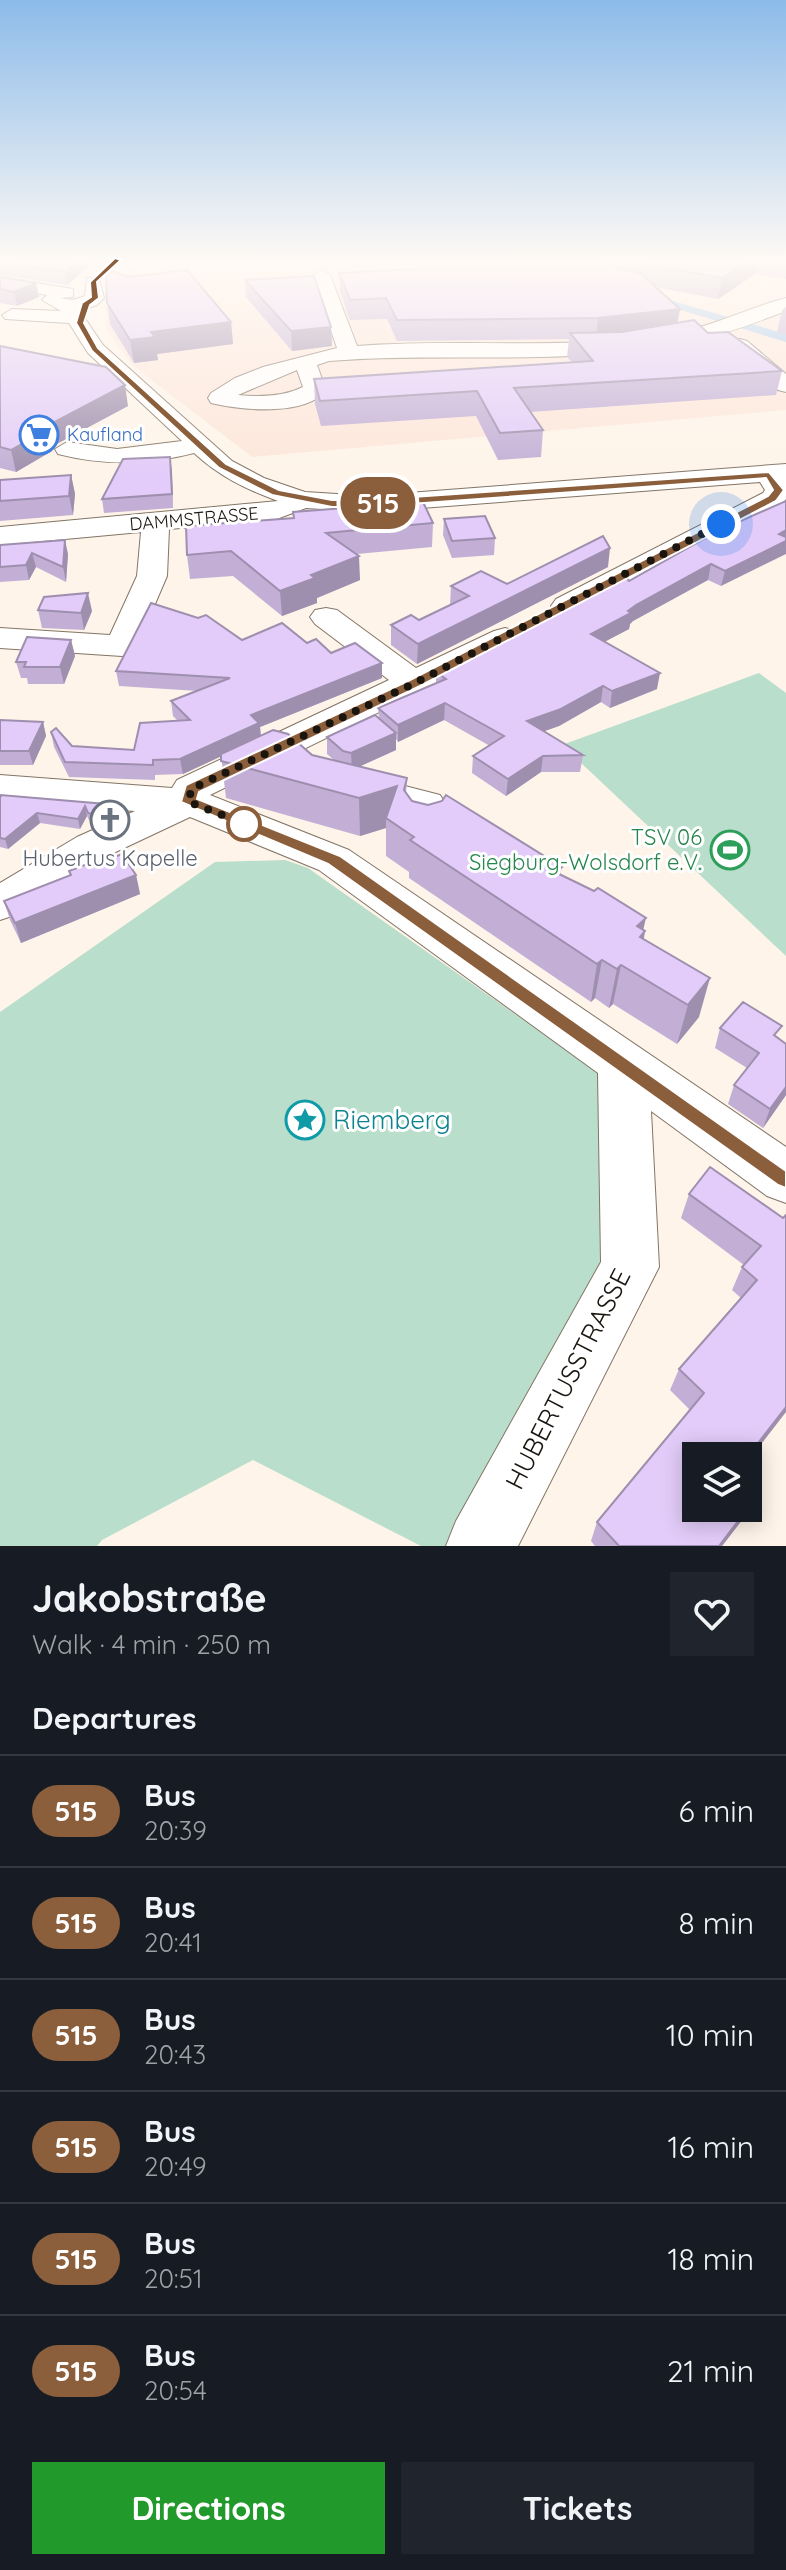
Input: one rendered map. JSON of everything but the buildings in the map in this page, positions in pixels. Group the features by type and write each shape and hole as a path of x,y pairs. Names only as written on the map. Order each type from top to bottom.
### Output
{"street":[{"path":"88,332 95,349 208,452 255,484 302,500"},
{"path":"342,332 349,353"},
{"path":"305,362 349,353 613,347 698,332"},
{"path":"739,332 786,385"},
{"path":"67,449 98,456 133,457 208,452"},
{"path":"106,468 208,452"},
{"path":"189,802 191,789 415,683 772,499 779,490 778,474"},
{"name":"DAMMSTRASSE","path":"0,536 274,512 302,500 369,504 778,474"},
{"path":"0,638 122,646 152,576 156,522"},
{"path":"326,617 415,683"},
{"path":"289,744 325,776 426,804 430,811 426,826"},
{"path":"0,788 189,802 334,860 786,1178"},
{"path":"0,904 91,847 189,802"},
{"name":"HUBERTUSSTRASSE","path":"481,1546 630,1267 623,1062"}],"shaded area":[{"path":"109,332 786,332 786,410 252,457 131,364"}],"green space":[{"name":"TSV 06 Siegburg-Wolsdorf e.V.","path":"759,673 786,693 786,956 562,745"},
{"path":"285,860 308,868 607,1079 608,1258 464,1546 421,1546 253,1460 102,1540 97,1546 0,1546 0,1012 215,862"}],"waterway":[{"path":"767,332 786,338"}],"bus line":[{"name":"515","path":"85,332 95,349 134,387 223,466 255,484 302,500 369,504 769,475 774,481 779,490 772,499 415,683 191,789 189,802 334,860 786,1178"}],"place":[{"name":"Kaufland","path":"39,435"},
{"name":"Hubertus Kapelle","path":"110,820"},
{"name":"TSV 06 Siegburg-Wolsdorf e.V.","path":"730,850"},
{"name":"Riemberg","path":"305,1120"}],"route":[{"path":"244,824 253,827 189,802 191,789 415,683 721,524"}]}
